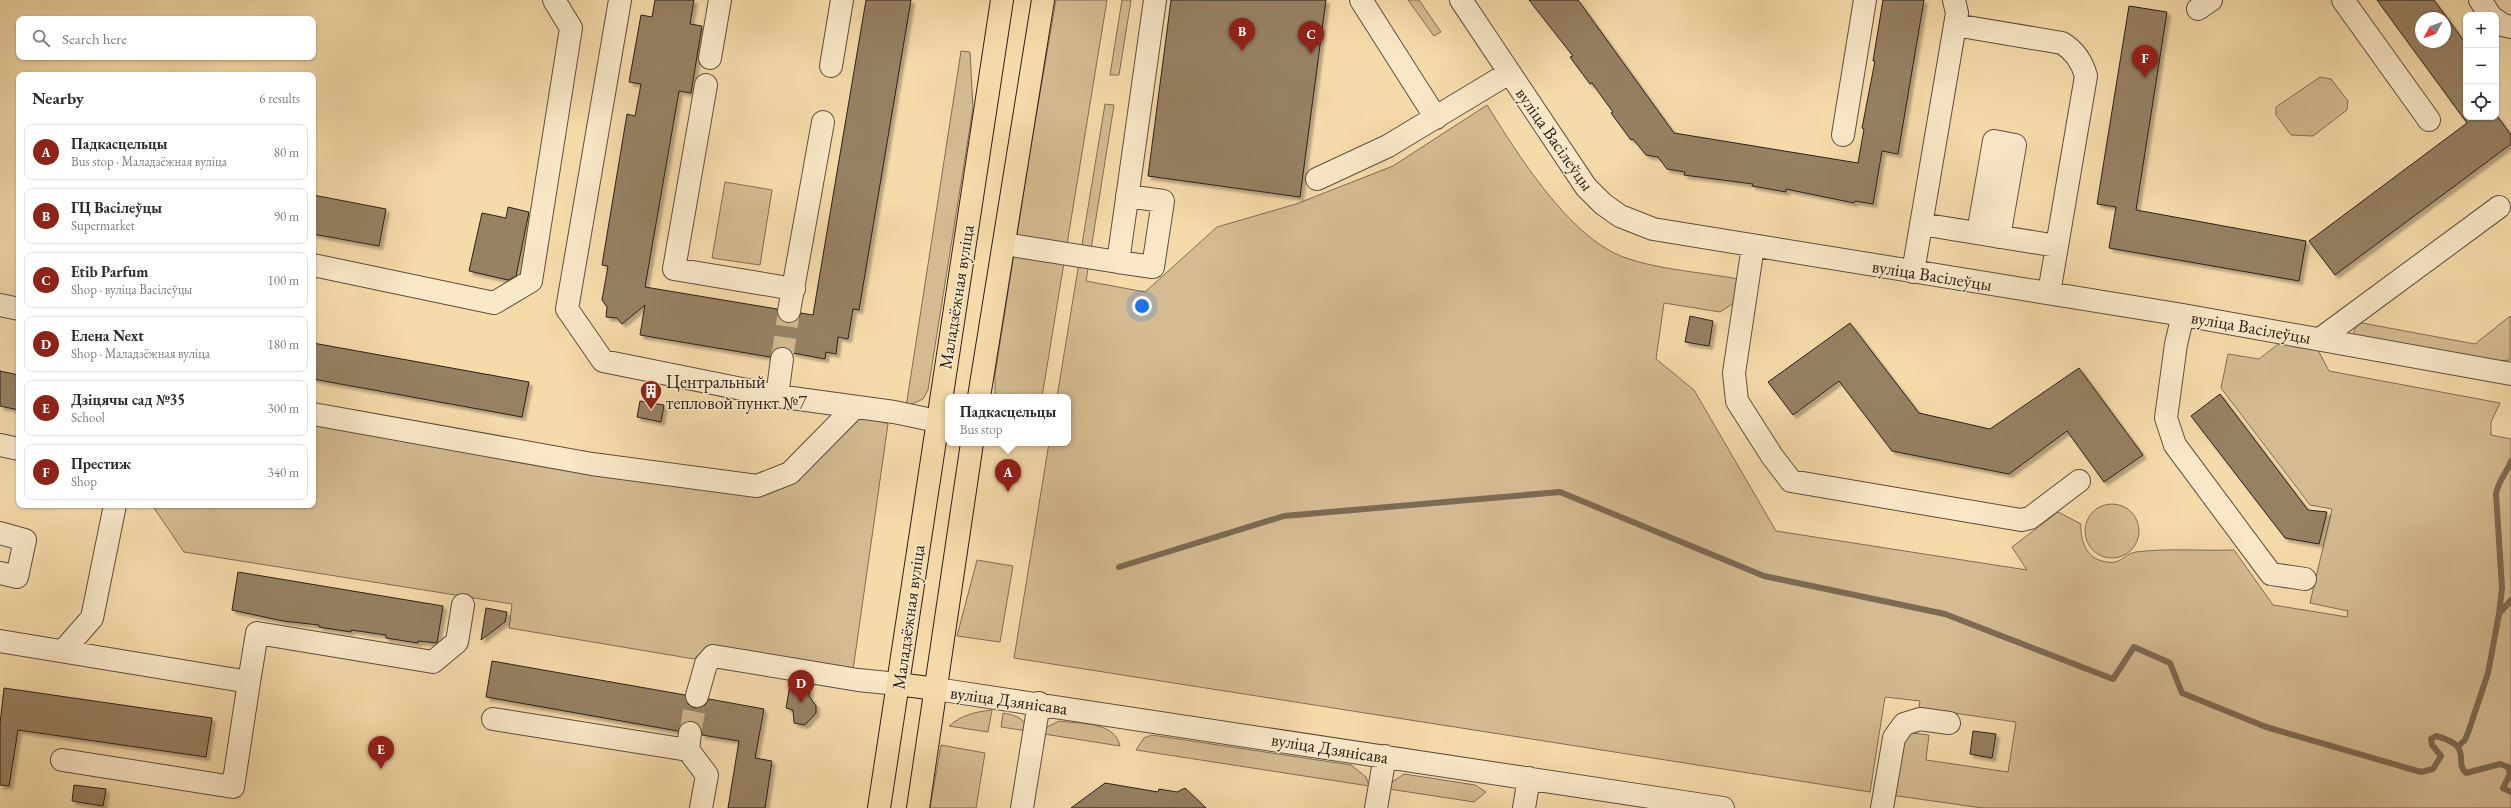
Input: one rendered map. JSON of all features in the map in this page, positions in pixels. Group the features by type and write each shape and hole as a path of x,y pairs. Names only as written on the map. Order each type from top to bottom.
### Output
{"main road":[{"name":"Маладзёжная вуліца","path":"947,394 1002,0"},
{"path":"979,394 1044,0"},
{"name":"Маладзёжная вуліца","path":"879,808 898,684 945,407"},
{"path":"918,808 972,446"},
{"path":"898,684 936,689"}],"street":[{"path":"316,267 494,303 531,281 571,28 554,0"},
{"path":"620,0 567,310 603,361 777,396 943,421"},
{"path":"710,58 720,0"},
{"path":"831,66 842,0"},
{"path":"1118,262 1155,0"},
{"path":"1361,0 1436,118"},
{"name":"вуліца Васілеўцы","path":"1461,0 1573,169 1602,204 1620,216 1653,229 2183,315 2511,374"},
{"path":"1843,135 1865,0"},
{"path":"1913,272 1957,12 1954,0"},
{"path":"2343,0 2429,120"},
{"path":"2480,0 2488,12"},
{"path":"2499,22 2511,27"},
{"path":"1955,25 2062,43 2071,49 2084,67 2086,76 2049,293"},
{"path":"1316,179 1388,146 1509,73"},
{"path":"706,85 674,269 794,289"},
{"path":"789,311 823,122"},
{"path":"1978,233 1994,141 2015,144 1999,237"},
{"path":"1004,244 1153,267 1163,201 1127,196"},
{"path":"2320,339 2499,207"},
{"path":"1921,224 2057,246"},
{"path":"1753,246 1734,373 1737,401 1772,456 1791,481 2022,520 2030,518 2079,481"},
{"path":"0,305 16,308"},
{"path":"2183,315 2176,344 2166,418 2175,445 2271,574 2305,579"},
{"path":"777,396 782,359"},
{"path":"316,415 592,464 757,486 790,473 854,407"},
{"path":"0,445 16,448"},
{"path":"63,651 92,618 114,508"},
{"path":"0,533 26,540 17,577 0,574"},
{"path":"62,760 233,787 257,633 433,662 457,642 463,606"},
{"path":"0,641 249,682"},
{"path":"697,696 706,664 713,656 858,680 898,684"},
{"name":"вуліца Дзянісава","path":"936,689 1723,808"},
{"path":"1022,808 1039,704"},
{"path":"493,719 689,741 707,775 701,808"},
{"path":"1882,808 1894,738 1904,724 1920,719 1949,723"},
{"path":"1376,808 1385,756"},
{"path":"1524,808 1529,778"}],"shaded area":[{"path":"1056,0 1107,0 1042,394 995,394 995,375 1030,151"},
{"path":"1122,0 1131,0 1119,75 1110,75"},
{"path":"1408,0 1419,0 1441,32 1434,36"},
{"path":"961,51 970,52 973,108 928,390 923,399 906,407"},
{"path":"2320,77 2331,79 2348,101 2347,110 2313,136 2291,135 2276,115 2276,107"},
{"path":"1105,104 1114,105 1086,281 1145,292 1217,227 1296,204 1393,166 1487,105 1513,146 1546,191 1583,231 1603,246 1623,257 1651,265 1739,279 1734,303 1720,312 1664,303 1656,359 1694,390 1776,531 2027,570 2012,547 2058,512 2081,524 2081,535 2084,545 2094,558 2099,560 2106,562 2117,562 2131,553 2147,551 2234,550 2273,605 2347,617 2348,611 2310,603 2332,509 2310,505 2221,388 2228,354 2259,359 2282,341 2317,348 2329,371 2500,403 2491,422 2491,435 2511,439 2511,808 1983,808 1890,795 1905,735 1912,733 1929,735 1926,760 2008,772 2016,722 1919,708 1920,701 1885,697 1870,792 1014,658 1049,446 1071,446 1071,394 1057,394"},
{"path":"725,182 772,190 760,265 712,258"},
{"path":"2510,316 2510,360 2499,361 2354,337 2353,334 2357,325 2362,323 2475,344"},
{"path":"870,417 888,424 853,670 709,645 694,659 509,628 512,604 184,552 154,508 316,508 316,424 518,461 758,497 797,482 857,420"},
{"path":"2107,504 2117,504 2127,508 2135,516 2139,526 2139,536 2135,546 2127,554 2117,558 2107,558 2097,554 2089,546 2085,536 2085,526 2089,516 2097,508"},
{"path":"977,560 1013,566 1000,642 957,636"},
{"path":"992,710 988,732 949,726 959,719 969,715"},
{"path":"1003,713 1016,716 1022,720 1025,723 1027,731 1001,727"},
{"path":"1059,721 1095,725 1104,728 1117,738 1120,746 1044,734 1047,727"},
{"path":"1152,735 1351,765 1366,777 1369,786 1136,750 1144,738"},
{"path":"941,745 985,753 976,808 930,808"},
{"path":"1404,774 1475,785 1486,792 1474,802 1389,789 1392,782"}],"building":[{"path":"655,0 694,0 690,24 702,26 691,93 679,91 645,287 777,309 781,320 787,323 798,319 801,313 813,315 866,0 911,0 859,310 853,309 848,339 838,337 836,354 826,352 825,359 793,353 783,347 777,348 770,357 640,335 645,305 622,324 617,318 606,317 607,307 602,300 608,266 602,265 627,114 635,116 641,84 629,82 641,15 652,17"},
{"path":"1171,0 1326,0 1300,197 1148,176"},
{"path":"1529,0 1578,0 1674,133 1858,163 1864,129 1862,128 1875,61 1873,61 1883,0 1924,0 1898,154 1882,151 1873,204 1855,201 1854,203 1786,189 1786,192 1752,186 1753,184 1684,175 1685,172 1667,169 1658,157 1646,155 1633,139 1631,140 1611,113 1613,112 1592,83 1590,84 1570,57 1573,56"},
{"path":"2377,0 2434,0 2443,12 2415,12 2415,48 2451,48 2451,23 2463,40 2463,118"},
{"path":"2129,6 2167,12 2136,210 2306,241 2299,281 2109,248 2116,207 2097,204"},
{"path":"2499,118 2511,135 2511,144 2335,275 2309,241 2467,123 2465,120 2499,120"},
{"path":"316,196 386,209 379,246 316,235"},
{"path":"508,207 529,212 516,276 508,280 469,271 482,213 506,218"},
{"path":"1690,316 1713,321 1709,346 1685,342"},
{"path":"1850,323 1919,413 1990,429 2079,368 2143,455 2104,482 2067,431 2009,474 1892,451 1839,381 1793,415 1768,382"},
{"path":"316,344 529,382 522,417 316,380"},
{"path":"0,371 16,374 16,409 0,406"},
{"path":"2220,394 2308,510 2327,512 2319,544 2285,538 2191,416"},
{"name":"Центральный тепловой пункт №7","path":"640,401 664,405 661,422 637,417"},
{"path":"238,572 443,606 437,643 418,641 418,643 386,638 386,635 319,627 319,625 283,621 232,610"},
{"path":"486,608 507,612 505,622 481,640"},
{"path":"492,661 685,695 688,704 694,708 705,705 709,699 764,709 755,758 772,761 765,808 728,808 739,741 702,735 701,728 692,721 685,722 678,731 486,697"},
{"path":"790,685 810,689 809,696 816,706 816,713 805,725 794,723 793,710 786,708"},
{"path":"4,688 212,718 206,757 18,730 9,786 0,785 0,724"},
{"path":"1973,731 1996,734 1992,758 1970,754"},
{"path":"1105,783 1158,792 1159,789 1177,792 1185,788 1206,808 1071,808"},
{"path":"74,785 106,789 103,806 72,801"}],"waterway":[{"path":"2458,746 2465,740 2488,673 2499,614 2502,588 2496,494 2498,485 2511,461"},
{"path":"1119,567 1284,516 1560,492 1764,576 1945,614 2113,679 2134,647 2170,663 2182,693 2266,727 2421,772 2433,769 2441,756 2432,745 2431,739 2436,736 2455,744 2461,754 2461,764 2466,773 2500,764 2508,767 2510,774 2503,788 2511,792"},
{"path":"2499,614 2511,600"}],"tunnel":[{"path":"782,359 789,311"},
{"path":"690,733 697,696"}],"place":[{"name":"ГЦ Васілеўцы","path":"1242,51"},
{"name":"Etib Parfum","path":"1311,54"},
{"name":"Престиж","path":"2145,78"},
{"name":"Центральный тепловой пункт №7","path":"651,410"},
{"name":"Падкасцельцы","path":"1008,492"},
{"name":"Елена Next","path":"801,703"},
{"name":"Дзіцячы сад №35","path":"381,769"}]}
